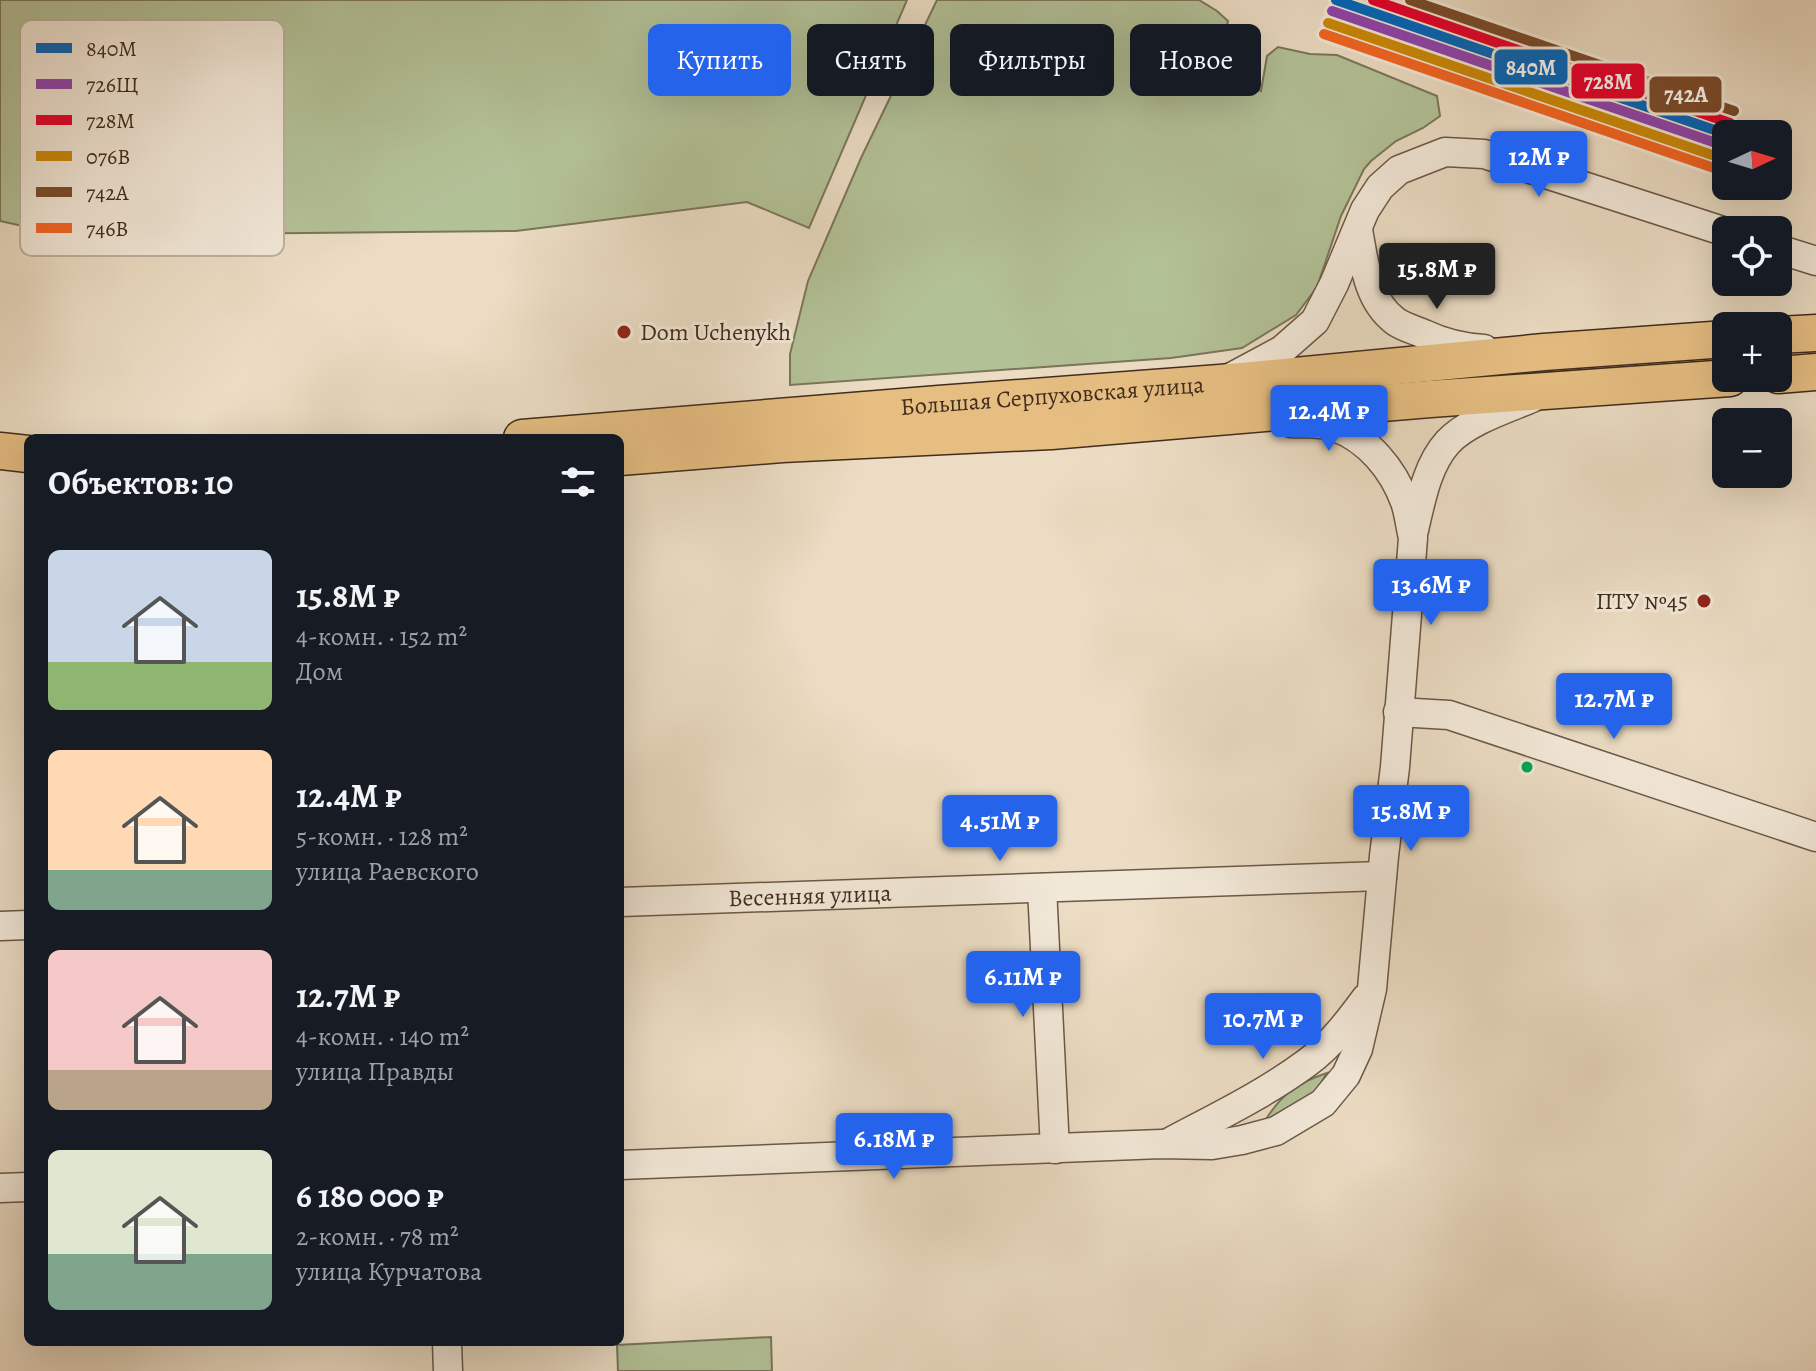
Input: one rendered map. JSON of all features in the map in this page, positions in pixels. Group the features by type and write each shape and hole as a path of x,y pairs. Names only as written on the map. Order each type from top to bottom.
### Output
{"main road":[{"path":"1792,334 1816,333"},
{"name":"Большая Серпуховская улица","path":"624,457 782,444 1051,431 1220,400 1544,352 1712,340"},
{"path":"1792,374 1816,372"},
{"name":"Большая Серпуховская улица","path":"571,434 939,404 1549,391 1712,379"},
{"path":"0,451 24,454"},
{"path":"0,474 24,477"}],"street":[{"path":"1220,400 1315,321 1365,210 1380,187 1399,170 1445,152 1484,154 1712,227"},
{"path":"1358,230 1369,282 1380,306 1396,321 1437,340 1473,349 1544,352"},
{"path":"1792,253 1816,261"},
{"path":"624,1165 1166,1144 1212,1145 1276,1131 1323,1103 1346,1075 1358,1049 1372,989 1395,767 1413,538 1422,495 1434,464 1448,441 1473,423 1549,391"},
{"path":"1220,400 1332,426 1354,436 1376,452 1395,481 1406,503 1413,538"},
{"path":"1398,712 1449,715 1816,837"},
{"name":"Весенняя улица","path":"624,902 1382,876"},
{"path":"1042,888 1055,1149"},
{"path":"0,926 24,925"},
{"path":"1166,1144 1248,1102 1310,1061 1342,1030 1372,989"},
{"path":"0,1188 24,1187"},
{"path":"447,1346 448,1371"}],"green space":[{"path":"0,0 907,0 897,24 807,24 807,96 866,96 809,228 747,202 516,231 284,233 284,20 20,20 20,225 0,221"},
{"path":"937,0 1199,0 1217,11 1227,24 1130,24 1130,96 1261,96 1267,56 1278,47 1310,54 1337,55 1437,96 1440,116 1396,141 1364,169 1341,216 1317,287 1296,315 1242,348 1171,358 790,385 790,354 808,281 891,96 934,96 934,24 925,24"},
{"path":"1327,1073 1302,1104 1266,1119 1278,1102 1292,1090"},
{"path":"771,1337 772,1371 618,1371 617,1346"}],"transit line":[{"name":"840М","path":"1336,0 1712,129"},
{"name":"728М","path":"1373,0 1721,120"},
{"name":"742А","path":"1410,0 1734,111"},
{"name":"726Щ","path":"1332,11 1712,142"},
{"name":"076В","path":"1328,23 1712,155"},
{"name":"746В","path":"1324,34 1712,167"}],"place":[{"name":"Dom Uchenykh","path":"624,332"},
{"name":"ПТУ №45","path":"1704,601"}]}
